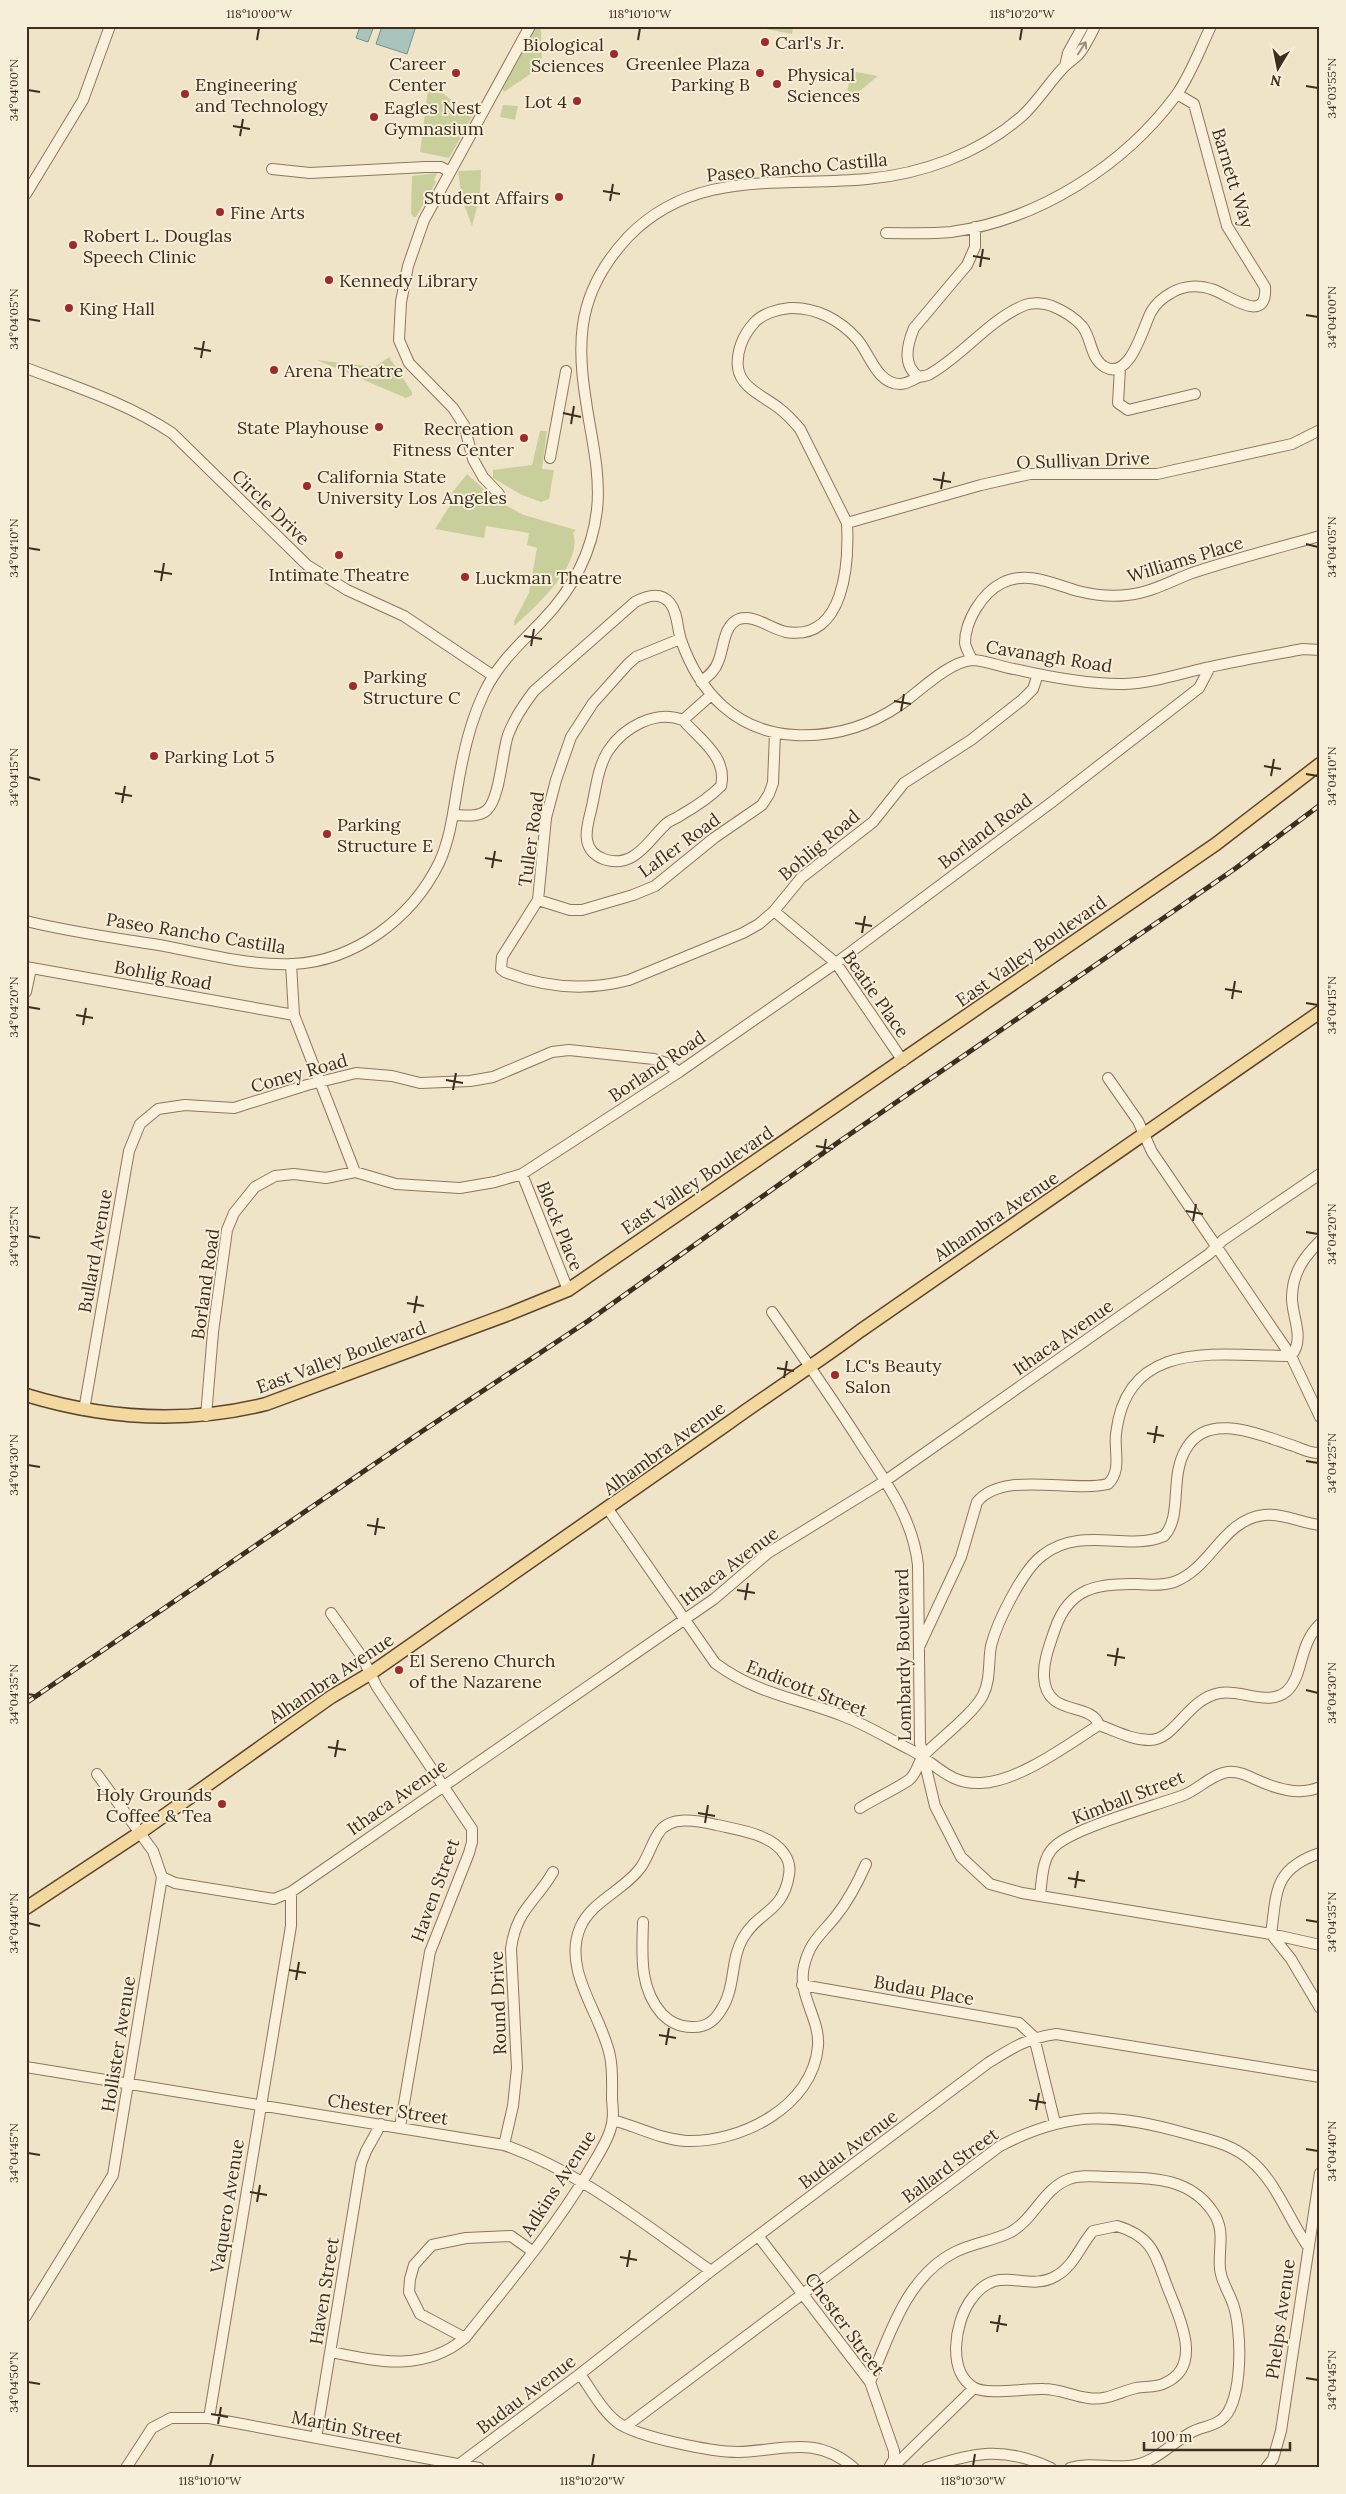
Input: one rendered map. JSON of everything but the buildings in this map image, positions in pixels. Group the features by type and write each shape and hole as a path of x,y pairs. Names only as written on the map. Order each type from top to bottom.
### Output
{"main road":[{"name":"East Valley Boulevard","path":"26,1395 84,1410 136,1416 206,1416 266,1404 509,1314 568,1290 1216,844 1320,764"},
{"name":"Alhambra Avenue","path":"26,1908 141,1832 539,1554 608,1509 754,1404 811,1367 1320,1012"}],"street":[{"path":"26,194 83,100 110,26"},
{"path":"499,494 483,477 473,459 464,425 453,408 409,363 399,340 401,302 408,266 424,220 530,26"},
{"name":"Paseo Rancho Castilla","path":"1064,66 1068,53 1083,26"},
{"name":"Paseo Rancho Castilla","path":"26,921 250,961 291,964 330,956 352,948 383,930 399,918 422,891 438,865 447,843 464,751 473,720 492,675 516,646 563,597 584,561 592,537 598,504 598,481 582,377 580,354 582,324 590,296 603,272 628,238 666,207 701,192 781,182 839,181 889,177 918,171 950,160 976,148 1020,117 1040,97 1064,66 1079,54 1095,26"},
{"path":"886,233 942,232 976,227 1028,210 1064,194 1123,151 1163,112 1187,78 1211,26"},
{"name":"Barnett Way","path":"1120,368 1132,356 1151,312 1159,300 1173,291 1199,286 1215,290 1244,305 1254,306 1262,303 1266,295 1261,277 1240,250 1227,226 1194,104 1177,94"},
{"path":"272,170 310,173 425,167 441,168 450,172"},
{"path":"919,377 912,372 908,361 910,337 914,328 967,265 975,247 976,227"},
{"path":"701,682 710,675 718,664 726,633 730,625 738,619 750,618 786,632 802,631 815,627 824,620 841,596 845,579 847,523 800,429 789,416 755,393 743,381 738,369 739,355 747,332 755,321 780,309 797,308 815,311 832,318 858,340 882,376 890,382 900,384 929,375 1009,312 1027,304 1045,304 1069,313 1083,327 1095,358 1105,368 1120,368 1117,392 1118,403 1128,410 1195,394"},
{"name":"Circle Drive","path":"26,368 123,405 157,423 178,439 307,565 347,590 404,616 492,675"},
{"path":"550,458 566,371"},
{"name":"O Sullivan Drive","path":"847,523 982,485 1030,474 1157,474 1292,444 1320,430"},
{"name":"Williams Place","path":"972,660 965,645 966,631 975,610 1001,583 1020,577 1036,578 1104,596 1128,595 1156,588 1191,574 1320,536"},
{"path":"453,815 480,814 490,806 495,796 508,735 525,702 534,691 635,602 645,596 653,595 669,602 674,612 680,639 710,696 683,720"},
{"name":"Tuller Road","path":"501,969 502,957 538,900 546,818 556,780 571,737 593,702 628,664 636,657 680,639"},
{"name":"Cavanagh Road","path":"710,696 744,721 775,733 816,736 860,727 900,705 933,679 954,667 972,660 1038,674 1125,684 1155,680 1210,667 1304,649 1320,650"},
{"name":"Borland Road","path":"206,1416 213,1332 226,1230 234,1213 255,1187 276,1176 294,1174 326,1178 355,1172 396,1184 460,1188 495,1182 522,1174 679,1072 836,963 1052,802 1198,688 1210,667"},
{"name":"Bohlig Road","path":"501,969 539,984 564,987 615,984 743,933 774,911 800,878 873,822 904,783 971,740 1022,700 1033,689 1038,674"},
{"path":"665,716 683,720 720,762 723,778 721,786 682,815 666,823 641,851 631,858 609,861 599,858 591,851 586,833 597,780 608,751 622,734 648,719 665,716"},
{"name":"Lafler Road","path":"538,900 570,910 582,910 656,886 714,838 762,806 773,782 775,733"},
{"name":"Beatie Place","path":"774,911 836,963 903,1061"},
{"path":"26,926 41,925"},
{"path":"291,964 294,1015 355,1172"},
{"path":"26,992 29,967"},
{"name":"Bohlig Road","path":"29,967 294,1015"},
{"name":"Coney Road","path":"158,1109 185,1105 234,1108 320,1081 363,1073 392,1076 420,1083 470,1081 493,1077 552,1052 569,1050 654,1059 666,1063 679,1072"},
{"path":"1108,1078 1138,1121 1152,1152 1291,1356 1320,1417"},
{"name":"Bullard Avenue","path":"84,1410 129,1151 140,1124 158,1109"},
{"name":"Block Place","path":"522,1174 568,1290"},
{"name":"Ithaca Avenue","path":"162,1877 175,1884 274,1899 291,1892 443,1785 686,1619 714,1599 768,1553 885,1481 1320,1174"},
{"path":"1291,1356 1296,1350 1298,1342 1292,1296 1296,1274 1304,1257 1320,1241"},
{"name":"Lombardy Boulevard","path":"772,1312 811,1367 885,1481 906,1518 916,1547 919,1586 920,1744 935,1806 961,1858 990,1884 1022,1893 1272,1934 1320,1945"},
{"path":"919,1648 961,1558 977,1502 982,1496 1004,1486 1092,1488 1108,1484 1116,1473 1116,1434 1126,1400 1139,1380 1160,1363 1186,1356 1291,1356"},
{"path":"860,1808 911,1778 923,1757 983,1696 989,1674 992,1646 997,1630 1019,1582 1035,1561 1044,1554 1068,1543 1106,1539 1146,1542 1164,1536 1173,1521 1176,1474 1180,1459 1196,1436 1208,1430 1234,1428 1316,1454 1320,1453"},
{"name":"Endicott Street","path":"608,1509 715,1663 735,1678 760,1689 844,1716 923,1757 942,1774 961,1780 981,1783 1035,1766 1099,1725"},
{"path":"1320,1525 1288,1517 1263,1515 1244,1522 1226,1534 1204,1563 1189,1575 1173,1582 1155,1585 1103,1584 1086,1590 1070,1600 1059,1618 1048,1649 1044,1676 1046,1689 1055,1700 1068,1708 1090,1713 1097,1718 1099,1725 1131,1737 1153,1740 1172,1730 1194,1705 1208,1696 1222,1692 1238,1692 1261,1698 1274,1697 1285,1693 1294,1684 1302,1653 1320,1624"},
{"name":"Haven Street","path":"331,1613 371,1673 377,1687 472,1829 472,1842 430,1952 400,2127"},
{"name":"Kimball Street","path":"1040,1895 1046,1861 1052,1848 1059,1843 1091,1827 1192,1792 1228,1772 1241,1773 1276,1788 1299,1792 1320,1788"},
{"name":"Hollister Avenue","path":"26,2316 113,2175 162,1877 153,1851 97,1774"},
{"name":"Adkins Avenue","path":"331,2352 396,2362 418,2361 451,2350 465,2338 582,2182 600,2151 613,2120 611,2058 579,1974 576,1938 580,1925 588,1915 639,1870 659,1831 672,1822 687,1820 754,1834 774,1843 785,1855 790,1868 787,1886 771,1912 748,1929 740,1942 729,1996 711,2024 698,2028 685,2027 669,2021 655,2006 645,1985 642,1962 643,1922"},
{"path":"1320,1853 1299,1860 1278,1884 1272,1934 1291,1959 1320,2008"},
{"path":"613,2120 667,2138 686,2141 712,2140 749,2129 782,2110 806,2084 815,2064 818,2045 817,2028 802,1985 803,1969 808,1950 818,1934 836,1917 854,1891 866,1864"},
{"name":"Round Drive","path":"504,2145 513,2106 517,2068 511,1949 513,1934 524,1910 544,1888 553,1872"},
{"name":"Vaquero Avenue","path":"209,2418 291,1926 291,1892"},
{"name":"Budau Place","path":"802,1985 1019,2023 1034,2037"},
{"name":"Budau Avenue","path":"457,2466 580,2374 711,2271 988,2063 1034,2037 1056,2034 1320,2077"},
{"path":"1034,2037 1056,2123"},
{"name":"Chester Street","path":"26,2067 504,2145 550,2163 582,2182 711,2271"},
{"name":"Ballard Street","path":"625,2427 1000,2146 1038,2128 1056,2123 1113,2118 1169,2129 1226,2144 1246,2156 1265,2176 1307,2245"},
{"name":"Haven Street","path":"316,2438 361,2164 366,2150 381,2124"},
{"name":"Phelps Avenue","path":"1266,2468 1272,2459 1280,2431 1307,2245 1320,2173"},
{"path":"870,2382 897,2318 920,2280 941,2261 955,2252 1012,2231 1027,2220 1050,2190 1071,2178 1086,2176 1156,2178 1181,2185 1201,2198 1212,2211 1222,2232 1220,2270 1234,2304 1237,2327 1238,2380 1231,2410 1222,2420 1192,2432 1154,2459 1140,2464 1070,2468"},
{"path":"1117,2226 1128,2229 1150,2246 1159,2259 1186,2336 1187,2350 1183,2364 1178,2373 1166,2383 1135,2388 1103,2398 1089,2398 1046,2389 985,2391 974,2388 964,2380 958,2366 956,2352 964,2312 980,2289 993,2281 1004,2278 1033,2281 1054,2277 1068,2267 1094,2231 1105,2227 1117,2226"},
{"path":"465,2338 420,2314 410,2292 410,2279 414,2265 432,2245 466,2238 511,2236 532,2251"},
{"name":"Chester Street","path":"758,2237 804,2294 870,2382 894,2450 891,2468"},
{"path":"580,2374 611,2417 625,2427 656,2438 735,2452 780,2446 800,2446 821,2450 854,2468"},
{"path":"891,2468 974,2388"},
{"path":"126,2468 152,2428 171,2418 209,2418"},
{"name":"Martin Street","path":"209,2418 457,2466 479,2468"},
{"path":"926,2468 970,2454 987,2452 1021,2456 1051,2468"}],"green space":[{"path":"536,26 541,26 542,66 504,92 502,88"},
{"path":"750,26 793,26 792,34"},
{"path":"851,71 878,76 845,103"},
{"path":"428,89 444,94 472,117 449,158 420,152"},
{"path":"503,105 518,106 515,120 500,117"},
{"path":"481,170 480,196 472,226 462,199 458,171"},
{"path":"437,173 434,180 436,182 416,217 413,217 411,213 412,176"},
{"path":"389,357 412,392 412,395 406,398 317,360 374,367"},
{"path":"540,431 547,431 542,469 554,470 549,499 541,502 520,494 493,478 493,470 532,465"},
{"path":"467,474 497,501 524,515 576,530 573,533 574,545 571,558 565,571 545,597 514,626 514,621 529,593 537,548 527,545 529,533 486,526 484,538 435,529 451,504 454,496 451,494"}],"water":[{"path":"360,26 374,26 368,42 356,38"},
{"path":"382,26 408,26 415,29 407,54 376,44"}],"railway":[{"path":"26,1703 421,1432 588,1321 840,1141 1236,868 1320,805"}],"place":[{"name":"Carl's Jr.","path":"765,42"},
{"name":"Biological Sciences","path":"614,54"},
{"name":"Career Center","path":"456,73"},
{"name":"Greenlee Plaza Parking B","path":"760,73"},
{"name":"Physical Sciences","path":"777,84"},
{"name":"Engineering and Technology","path":"185,94"},
{"name":"Lot 4","path":"577,101"},
{"name":"Eagles Nest Gymnasium","path":"374,117"},
{"name":"Student Affairs","path":"559,197"},
{"name":"Fine Arts","path":"220,212"},
{"name":"Robert L. Douglas Speech Clinic","path":"73,245"},
{"name":"Kennedy Library","path":"329,280"},
{"name":"King Hall","path":"69,308"},
{"name":"Arena Theatre","path":"274,370"},
{"name":"State Playhouse","path":"379,427"},
{"name":"Recreation Fitness Center","path":"524,438"},
{"name":"California State University Los Angeles","path":"307,486"},
{"name":"Intimate Theatre","path":"339,555"},
{"name":"Luckman Theatre","path":"465,577"},
{"name":"Parking Structure C","path":"353,686"},
{"name":"Parking Lot 5","path":"154,756"},
{"name":"Parking Structure E","path":"327,834"},
{"name":"LC's Beauty Salon","path":"835,1375"},
{"name":"El Sereno Church of the Nazarene","path":"399,1670"},
{"name":"Holy Grounds Coffee & Tea","path":"222,1804"}]}
